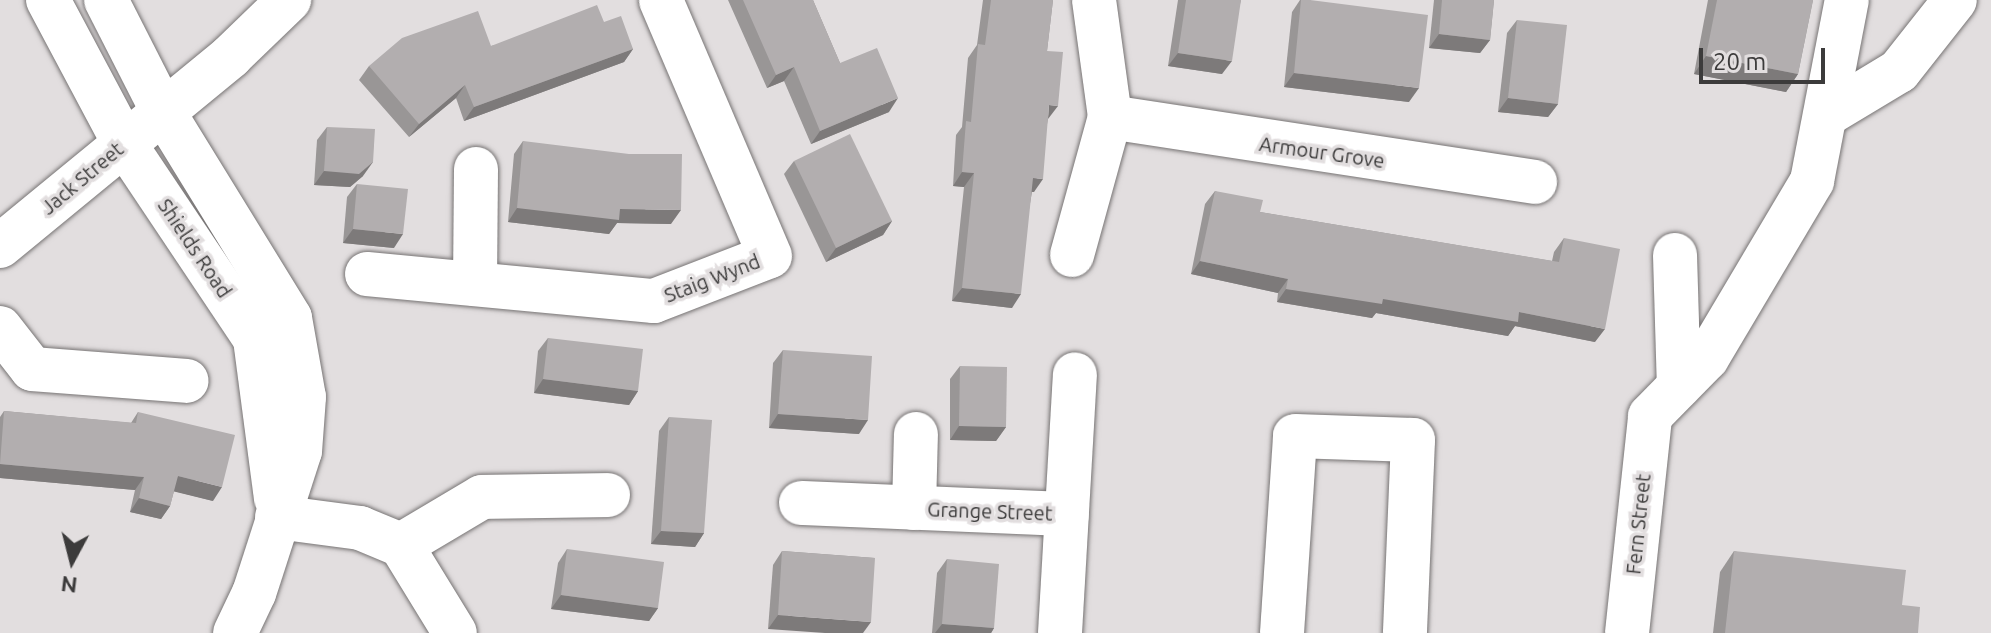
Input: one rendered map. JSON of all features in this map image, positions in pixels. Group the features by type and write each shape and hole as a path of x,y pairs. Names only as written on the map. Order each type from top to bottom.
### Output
{"street":[{"name":"Shields Road","path":"48,0 124,143 255,339 277,517"},
{"name":"Shields Road","path":"106,0 161,108 290,318 303,411 300,451 254,593 235,633"},
{"name":"Jack Street","path":"0,246 124,143 161,108 231,56 289,0"},
{"name":"Staig Wynd","path":"367,274 654,301 770,256 661,0"},
{"path":"1072,255 1110,117 1094,0"},
{"path":"1664,401 1707,358 1812,181 1847,0"},
{"path":"1826,115 1899,71 1955,0"},
{"name":"Armour Grove","path":"1110,117 1535,182"},
{"path":"475,284 476,169"},
{"name":"Fern Street","path":"1627,633 1664,401 1675,255"},
{"path":"0,328 32,369 187,381"},
{"name":"Grange Street","path":"1060,633 1075,374"},
{"name":"Grange Street","path":"914,508 916,434"},
{"path":"1282,633 1295,436 1413,440 1405,633"},
{"path":"401,545 482,497 608,495"},
{"name":"Grange Street","path":"801,503 1067,514"},
{"path":"277,517 360,528 401,545 455,633"}],"building":[{"path":"743,0 813,0 840,63 877,48 898,98 820,131 794,67 776,75"},
{"path":"991,0 1053,0 1047,51 1063,52 1058,106 1049,105 1043,179 1033,178 1021,294 962,288 974,173 962,172 966,121 971,122 978,44 985,45"},
{"path":"1186,0 1241,0 1232,61 1178,53"},
{"path":"1301,0 1428,15 1419,88 1294,73"},
{"path":"1442,0 1494,0 1490,40 1439,34"},
{"path":"1717,0 1813,0 1798,74 1706,56"},
{"path":"597,5 604,22 621,16 633,49 474,107 465,85 419,124 369,66 402,38 478,11 491,46"},
{"path":"1517,20 1567,25 1558,104 1508,98"},
{"path":"327,127 375,129 373,162 359,174 324,171"},
{"path":"850,134 892,221 836,248 794,161"},
{"path":"523,141 629,154 682,154 681,210 620,209 619,220 517,208"},
{"path":"357,184 408,189 403,234 353,229"},
{"path":"1215,191 1263,200 1260,212 1559,262 1564,238 1620,249 1605,329 1519,312 1518,322 1383,299 1382,304 1286,289 1288,279 1200,261"},
{"path":"548,338 643,349 638,391 543,379"},
{"path":"783,350 872,356 868,420 778,414"},
{"path":"960,366 1007,367 1006,427 959,426"},
{"path":"4,411 136,423 138,412 235,435 222,487 178,476 170,506 139,498 144,477 0,464"},
{"path":"669,417 712,420 704,533 661,531"},
{"path":"567,549 664,562 658,608 561,595"},
{"path":"782,551 875,558 871,622 778,615"},
{"path":"1734,551 1906,570 1902,605 1920,607 1918,633 1725,633"},
{"path":"947,559 999,564 994,628 942,624"}]}
